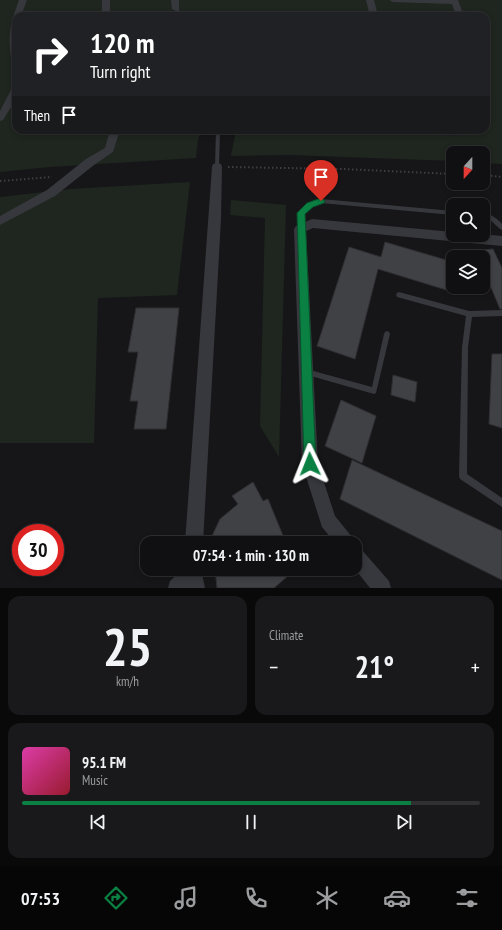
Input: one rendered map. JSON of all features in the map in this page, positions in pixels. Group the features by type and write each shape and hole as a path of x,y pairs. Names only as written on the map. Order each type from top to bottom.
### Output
{"street":[{"path":"18,12 23,0"},
{"path":"106,0 106,12"},
{"path":"175,0 176,9"},
{"path":"370,0 373,12"},
{"path":"393,0 454,1 458,12"},
{"path":"0,118 12,97"},
{"path":"0,221 51,193 90,162 109,150 114,134"},
{"path":"194,536 217,167"},
{"path":"340,536 328,521 310,464 300,228 312,223 502,241"},
{"path":"362,563 382,588"},
{"path":"178,588 193,577"}],"lane":[{"path":"217,167 218,134"},
{"path":"300,228 301,213 310,205 321,201 446,212"},
{"path":"490,217 498,221 502,228"},
{"path":"399,295 469,314 502,313"},
{"path":"469,314 465,347 463,476 502,503"},
{"path":"306,372 374,391 387,334"}],"path":[{"path":"217,167 343,169 446,174"},
{"path":"0,181 74,175"},
{"path":"490,176 502,177"}],"shaded area":[{"path":"0,0 502,0 502,164 490,163 490,146 446,146 446,161 290,155 231,156 235,134 424,134 464,136 490,134 490,127 492,123 490,118 490,12 12,12 12,134 200,134 196,158 50,167 0,172"},
{"path":"490,98 502,135 486,146 446,146 446,148 343,134 490,134"},
{"path":"190,182 177,295 98,298 94,443 0,443 0,197 70,189"},
{"path":"231,200 286,205 279,457 260,426 265,218 230,215"}],"building":[{"path":"385,242 446,260 446,290 378,269 355,359 317,346 349,247 381,257"},
{"path":"493,249 502,268 502,309 500,309 490,285 490,250 483,250"},
{"path":"136,308 179,308 166,429 134,429 138,401 130,401 138,352 128,352"},
{"path":"492,354 502,354 502,428 489,424"},
{"path":"393,375 417,382 415,402 391,395"},
{"path":"341,400 376,416 362,463 325,446"},
{"path":"352,460 502,531 502,580 340,499"},
{"path":"253,482 263,501 268,499 283,536 212,536 220,519 238,504 232,496"},
{"path":"216,576 288,576 274,588 217,588"}],"route":[{"path":"310,464 300,228 301,213 310,205 321,201"}]}
